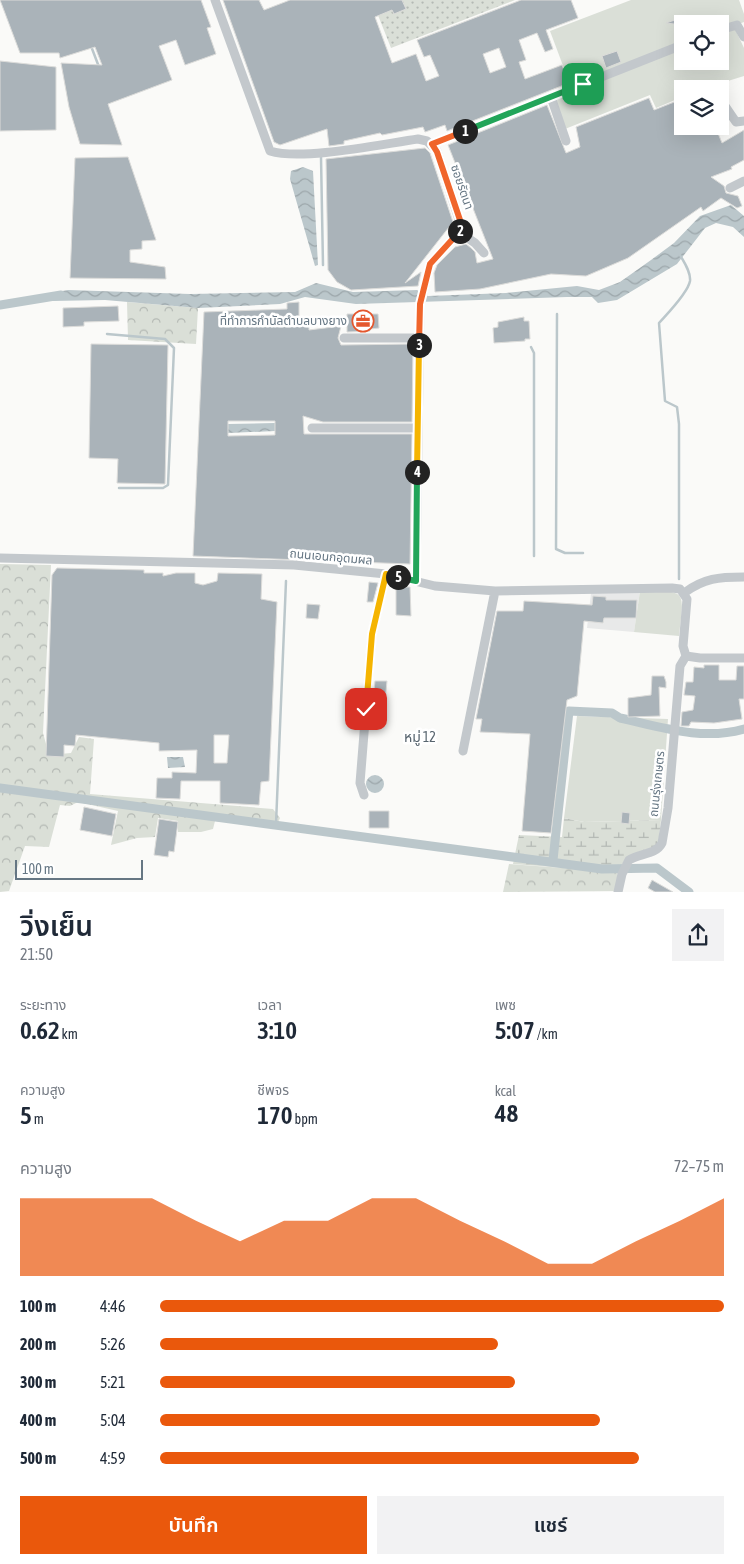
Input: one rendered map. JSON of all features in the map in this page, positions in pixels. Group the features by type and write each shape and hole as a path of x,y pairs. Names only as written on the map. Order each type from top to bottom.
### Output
{"street":[{"path":"215,0 270,150 281,154 336,151 418,139 432,144 674,48"},
{"path":"729,27 737,25 744,37"},
{"path":"551,97 566,141"},
{"path":"729,112 736,122 744,121"},
{"name":"ซอยรัตนา","path":"432,144 437,152 460,220 459,232"},
{"path":"730,188 744,182"},
{"path":"416,581 419,338 422,291 430,264 459,232 475,243 484,253"},
{"path":"344,338 419,338"},
{"path":"312,428 418,428"},
{"name":"ถนนเอนกอุดมผล","path":"0,558 294,565 386,574 435,586 495,591 672,588 680,589 684,593"},
{"path":"364,795 360,783 372,634 386,574"},
{"path":"744,577 728,577 699,582 684,593 688,606 683,646 686,656 700,658 744,658"},
{"path":"463,751 495,591"},
{"name":"ถนนรุ่งเกษตร","path":"618,892 629,860 654,852 660,848 662,843 668,808 680,666 686,656"}],"shaded area":[{"path":"640,591 634,632 587,628 591,593"}],"green space":[{"path":"372,0 515,0 391,48"},
{"path":"631,0 739,0 744,14 744,22 729,28 729,15 674,15 674,48 571,87 550,31"},
{"path":"735,29 744,48 744,76 729,81 674,80 674,100 656,108 650,95 560,131 548,101 674,52 674,70 729,70 729,31"},
{"path":"127,302 198,308 196,344 128,340"},
{"path":"0,564 51,565 43,733 49,755 71,753 79,737 94,739 90,794 273,809 280,818 276,827 215,821 213,829 201,832 178,832 178,821 158,818 155,837 137,838 111,845 118,811 78,802 70,806 60,805 49,847 25,846 9,891 0,892"},
{"path":"640,591 667,591 679,596 682,601 682,609 679,636 634,632"},
{"path":"577,716 668,719 661,820 584,822 564,818"},
{"path":"564,818 584,822 661,820 658,845 630,856 618,872 513,864 519,835 562,837"},
{"path":"509,864 618,872 615,891 503,892"}],"water":[{"path":"303,167 313,171 318,265 315,266 290,179 291,171"},
{"path":"731,205 744,216 744,237 733,227 716,223 705,228 677,264 617,300 598,303 592,297 567,297 356,304 305,297 280,304 198,308 105,300 52,301 51,293 68,290 190,294 295,292 316,283 353,292 417,290 428,296 506,293 577,286 599,290 620,282 651,260 674,243 700,216"},
{"path":"275,423 275,431 228,433 228,424"},
{"path":"167,757 183,757 185,767 168,768"},
{"path":"371,775 379,775 384,780 382,791 371,793 366,788 366,780"}],"building":[{"path":"0,0 201,0 211,27 207,28 216,54 185,65 176,40 159,46 172,80 108,104 122,145 80,144 69,107 61,63 102,65 95,47 60,58 59,53 20,53"},
{"path":"223,0 259,0 264,10 290,0 402,0 406,9 394,14 392,10 375,17 392,63 416,54 426,81 439,76 430,55 424,57 417,40 521,0 571,0 578,18 546,30 553,49 545,52 537,33 519,40 526,60 519,62 525,79 562,65 569,83 447,131 445,125 425,132 423,127 382,135 380,133 344,141 344,144 329,146 327,129 280,145 274,142","holes":["499,48 506,67 490,73 483,54"]},
{"path":"617,51 621,62 606,68 602,56"},
{"path":"0,61 56,67 56,130 0,131"},
{"path":"649,98 654,110 674,102 674,135 719,135 722,143 744,130 744,160 731,167 732,169 711,177 724,186 726,193 738,196 742,206 737,208 721,198 703,211 701,207 628,258 586,276 551,274 480,289 435,292 434,273 437,265 455,247 466,244 475,252 477,263 493,259 448,145 547,105 566,153 580,147 576,127"},
{"path":"425,148 430,153 453,222 405,283 421,272 418,286 351,290 337,282 328,270 326,159"},
{"path":"128,157 156,240 142,241 142,249 130,250 130,262 165,267 166,279 70,278 75,158"},
{"path":"299,302 299,322 309,322 309,330 341,326 338,338 341,345 413,344 412,422 323,422 303,416 304,434 412,434 410,564 193,556 204,312 287,309 287,303","holes":["228,421 275,421 275,435 228,436"]},
{"path":"118,306 119,321 84,322 84,326 63,327 63,308"},
{"name":"ที่ทำการกำนัลตำบลบางยาง","path":"347,314 378,314 379,328 370,329 370,331 347,332"},
{"path":"524,317 524,321 529,321 530,339 494,343 493,328 498,327 498,322"},
{"path":"91,344 168,345 165,484 117,483 118,459 89,458"},
{"path":"57,568 144,570 144,573 163,573 163,576 176,573 195,573 195,583 203,585 217,581 218,573 262,574 261,599 277,602 269,781 261,782 259,805 220,803 220,781 181,781 180,799 156,798 157,778 172,778 172,772 196,773 197,750 159,751 159,743 76,735 75,746 64,745 64,757 46,756 52,575","holes":["214,735 229,735 227,763 214,763"]},
{"path":"369,582 378,583 373,602 367,602"},
{"path":"396,587 410,587 411,616 396,615"},
{"path":"593,596 606,597 606,600 637,600 636,618 604,618 603,623 584,621 577,696 567,700 551,833 522,831 530,734 480,732 482,719 476,719 497,611 523,611 524,601 592,605"},
{"path":"307,604 320,605 318,619 306,618"},
{"path":"704,665 719,665 719,680 736,680 737,666 744,666 744,699 739,699 742,719 714,723 691,722 689,726 681,726 682,712 693,710 695,696 684,695 686,682 693,682 694,667 704,668"},
{"path":"652,676 664,676 666,682 666,688 659,687 660,716 628,717 628,698 651,695"},
{"path":"375,681 387,681 385,702 373,701"},
{"path":"655,758 663,758 662,769 654,769"},
{"path":"84,807 116,814 112,836 80,830"},
{"path":"369,811 389,811 389,828 369,828"},
{"path":"622,812 630,813 629,824 621,823"},
{"path":"159,819 178,822 174,852 169,851 168,857 154,855"},
{"path":"652,880 673,892 655,892 648,888"}],"waterway":[{"path":"91,46 99,67"},
{"path":"321,157 323,265"},
{"path":"679,579 679,424 677,407 665,401 659,323 681,297 690,281 688,271 680,255"},
{"path":"0,305 61,295"},
{"path":"557,314 556,549 565,553 583,553"},
{"path":"107,334 165,339 174,348 168,485 163,488 119,488"},
{"path":"531,347 534,353 534,556"},
{"path":"276,824 286,581"},
{"path":"553,860 569,711 612,713 620,718 666,729 697,733 713,734 744,729"},
{"path":"0,788 602,869 657,868 689,892"}],"place":[{"name":"ที่ทำการกำนัลตำบลบางยาง","path":"363,321"}],"district":[{"name":"หมู่ 12","path":"420,737"}],"route":[{"path":"366,709 372,634 386,574 416,581 419,322 422,291 430,264 437,254 452,241 461,226 437,152 432,144 583,84"}]}
